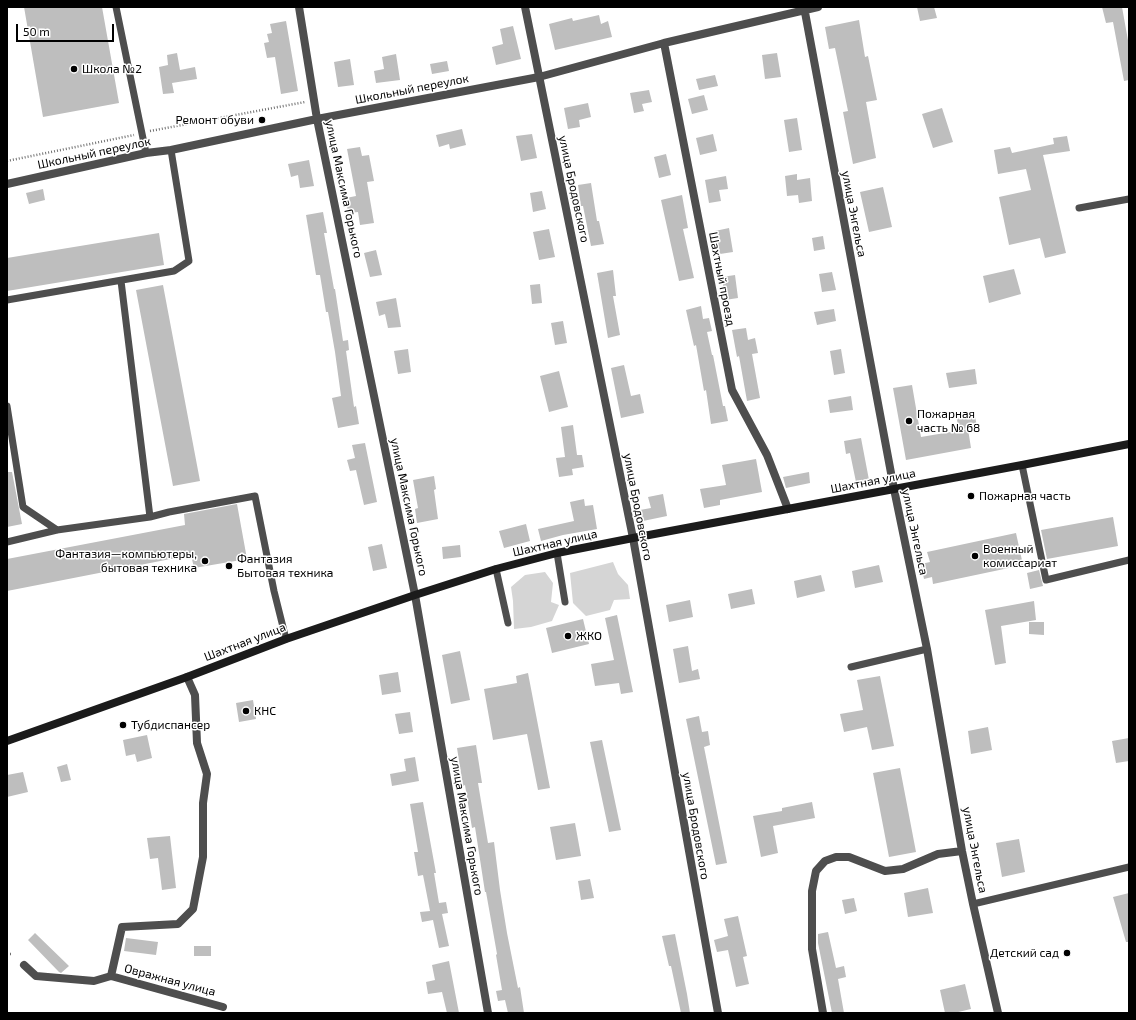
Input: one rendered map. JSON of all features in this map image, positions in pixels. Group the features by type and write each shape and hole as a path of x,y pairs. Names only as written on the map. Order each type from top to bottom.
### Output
{"main road":[{"name":"Шахтная улица","path":"7,742 188,677 286,639 415,595 557,553 1129,444"}],"street":[{"name":"улица Максима Горького","path":"299,7 317,119 415,595 488,1013"},
{"name":"улица Бродовского","path":"525,7 633,538 718,1013"},
{"name":"Школьный переулок","path":"7,184 146,153 172,150 317,119 539,77 664,43 804,9 818,7"},
{"name":"улица Энгельса","path":"804,9 894,489 927,648 962,851 998,1013"},
{"name":"Шахтный проезд","path":"664,43 732,390 767,455 788,509"},
{"path":"24,965 36,976 94,981 111,976 122,927 178,924 193,909 203,857 203,803 207,774 197,743 195,695 188,677"},
{"path":"823,1013 812,949 812,891 816,871 826,861 836,856 849,856 885,871 903,869 938,854 962,851"},
{"name":"Овражная улица","path":"111,976 223,1007"}],"lane":[{"path":"116,7 146,153"},
{"path":"7,300 174,271 189,261 172,150"},
{"path":"1079,208 1129,199"},
{"path":"121,281 150,517"},
{"path":"7,406 24,507 56,530"},
{"path":"1022,465 1046,580 1129,560"},
{"path":"7,542 56,530 150,517 168,512 256,496 274,591 286,639"},
{"path":"557,553 565,602"},
{"path":"496,570 508,623"},
{"path":"851,667 927,648"},
{"path":"973,904 1129,867"}],"path":[{"path":"7,162 142,133 314,101"},
{"path":"7,954 12,954"}],"shaded area":[{"path":"613,562 618,574 628,585 630,599 614,600 610,610 586,616 573,603 570,573"},
{"path":"545,572 553,583 551,602 559,605 552,621 531,627 514,629 511,587 525,575"}],"building":[{"name":"Школа №2","path":"24,7 102,7 119,103 43,117"},
{"path":"917,7 934,7 937,18 920,21"},
{"path":"1102,7 1122,7 1129,46 1129,80 1124,81 1113,22 1106,23"},
{"path":"599,15 601,24 608,21 612,37 555,50 549,24 572,18 573,21"},
{"path":"859,20 865,57 868,56 877,100 866,102 876,158 853,164 843,112 848,111 835,48 829,49 825,27"},
{"path":"286,21 298,91 281,94 275,57 267,58 264,43 269,42 267,34 272,33 270,24"},
{"path":"513,26 521,59 496,65 492,47 503,44 500,29"},
{"path":"177,53 180,70 195,67 197,79 172,83 174,93 163,94 159,67 168,65 167,55"},
{"path":"777,53 781,77 765,79 762,55"},
{"path":"396,54 400,80 376,83 374,71 384,69 382,57"},
{"path":"350,59 354,85 338,87 334,62"},
{"path":"447,61 449,71 432,74 430,64"},
{"path":"715,75 718,86 699,90 696,79"},
{"path":"649,90 652,102 642,104 644,111 634,113 630,93"},
{"path":"704,95 708,110 692,114 688,99"},
{"path":"588,103 591,117 579,120 580,127 568,129 564,108"},
{"path":"942,108 953,142 933,148 922,114"},
{"path":"797,118 802,150 789,152 784,120"},
{"path":"462,129 466,145 450,149 449,144 439,147 436,135"},
{"path":"532,134 537,158 521,161 516,136"},
{"path":"713,134 717,151 700,155 696,138"},
{"path":"1067,136 1070,151 1043,155 1066,253 1045,258 1040,238 1009,245 999,197 1031,190 1026,169 998,174 994,150 1010,147 1012,153 1054,144 1053,138"},
{"path":"360,147 362,156 369,155 374,181 367,182 374,223 360,225 358,212 348,213 346,198 356,196 347,149"},
{"path":"666,154 671,175 659,178 654,157"},
{"path":"309,160 314,186 300,188 298,175 291,177 288,164"},
{"path":"797,174 797,180 810,178 812,201 799,203 798,195 787,196 785,176"},
{"path":"726,176 728,189 719,190 721,201 709,203 705,180"},
{"path":"591,183 597,221 599,221 604,244 591,246 583,206 581,206 578,185"},
{"path":"883,187 892,227 869,232 860,192"},
{"path":"43,189 45,200 29,204 26,193"},
{"path":"542,191 546,209 533,212 530,193"},
{"path":"682,195 688,228 683,229 694,278 679,281 661,200"},
{"path":"323,212 327,233 324,233 343,341 348,340 349,350 346,351 354,407 356,406 359,424 338,428 332,398 341,396 335,352 320,275 316,275 306,215"},
{"path":"729,228 733,252 720,254 715,231"},
{"path":"549,229 555,257 539,260 533,232"},
{"path":"159,233 164,265 7,291 7,258"},
{"path":"823,236 825,249 814,251 812,238"},
{"path":"376,250 382,275 370,277 364,253"},
{"path":"1014,269 1021,294 989,303 983,276"},
{"path":"613,270 616,296 613,296 620,335 608,338 597,273"},
{"path":"832,272 836,290 822,292 819,274"},
{"path":"735,275 738,298 725,300 722,277"},
{"path":"540,284 542,303 532,304 530,285"},
{"path":"163,285 200,481 173,486 136,290"},
{"path":"396,298 401,327 388,328 385,314 379,316 376,302"},
{"path":"701,306 703,319 709,318 712,331 707,332 723,406 725,406 728,421 711,424 706,390 704,391 696,345 694,346 686,310"},
{"path":"834,309 836,321 817,325 814,312"},
{"path":"563,321 567,343 555,345 551,323"},
{"path":"746,328 748,340 755,338 758,353 752,354 760,398 747,401 739,356 737,357 732,330"},
{"path":"408,349 411,372 398,374 394,351"},
{"path":"841,349 845,373 834,375 830,351"},
{"path":"624,365 631,396 640,394 644,413 621,418 611,368"},
{"path":"975,369 977,384 949,388 946,373"},
{"path":"559,371 568,407 549,412 540,376"},
{"name":"Пожарная часть № 68","path":"912,385 921,437 968,429 971,448 906,460 893,388"},
{"path":"851,396 853,410 830,413 828,400"},
{"path":"974,412 977,426 959,430 956,415"},
{"path":"573,425 577,455 582,455 584,467 572,469 573,475 559,477 556,458 565,457 561,427"},
{"path":"861,438 869,480 856,482 850,453 846,454 844,441"},
{"path":"365,443 377,502 364,505 356,470 350,471 347,460 355,458 352,445"},
{"path":"756,459 762,492 720,500 720,505 704,508 700,489 726,485 722,465"},
{"path":"7,472 12,472 22,524 7,527"},
{"path":"809,472 810,483 786,488 783,477"},
{"path":"434,476 436,489 434,490 438,519 417,523 415,509 418,508 413,480"},
{"path":"663,494 667,516 643,521 640,510 651,508 648,497"},
{"path":"584,499 585,506 593,505 597,529 563,535 541,541 538,529 574,521 570,502"},
{"path":"237,504 247,559 194,568 191,555 7,591 7,559 185,525 184,514"},
{"path":"1113,517 1118,546 1047,559 1041,530"},
{"path":"526,524 530,541 504,548 499,531"},
{"name":"Военный комиссариат","path":"1016,533 1023,565 933,584 932,577 924,579 921,564 930,562 927,552"},
{"path":"382,544 387,568 373,571 368,547"},
{"path":"460,545 461,557 443,559 442,547"},
{"path":"879,565 883,582 855,588 852,571"},
{"path":"1039,570 1043,586 1030,589 1027,573"},
{"path":"821,575 825,591 797,598 794,581"},
{"path":"752,589 755,604 731,609 728,594"},
{"path":"690,600 693,617 669,622 666,605"},
{"path":"1034,601 1036,620 1001,626 1006,663 995,665 985,610"},
{"path":"617,615 633,692 621,694 619,683 595,686 591,664 614,660 605,618"},
{"name":"ЖКО","path":"583,619 589,644 552,653 546,628"},
{"path":"1029,622 1044,622 1044,635 1029,634"},
{"path":"688,646 692,671 698,669 700,679 679,683 673,649"},
{"path":"460,651 470,700 451,704 442,655"},
{"path":"398,672 401,692 382,695 379,675"},
{"path":"528,673 550,788 538,790 527,734 493,740 484,689 517,683 516,676"},
{"path":"880,676 894,746 872,750 867,727 844,732 840,714 863,710 857,680"},
{"name":"КНС","path":"253,700 256,719 239,722 236,703"},
{"path":"410,712 413,732 399,734 395,714"},
{"path":"699,716 702,732 708,731 710,745 704,747 727,863 716,865 686,719"},
{"path":"988,727 992,750 971,754 968,731"},
{"path":"147,735 152,758 137,762 135,754 126,756 123,740"},
{"path":"1129,738 1129,761 1116,763 1112,741"},
{"path":"602,740 621,830 609,832 590,742"},
{"path":"476,745 482,783 478,783 488,843 494,842 507,933 518,988 520,987 524,1013 508,1013 505,1000 498,1001 496,991 502,990 497,954 485,892 475,827 472,828 457,748"},
{"path":"415,757 419,781 392,786 390,774 406,771 404,759"},
{"path":"67,764 71,780 61,782 57,767"},
{"path":"900,768 916,852 889,857 873,773"},
{"path":"23,772 28,792 7,797 7,775"},
{"path":"423,802 436,873 434,873 439,903 446,902 448,913 442,914 449,946 439,948 433,920 422,922 420,912 430,911 423,875 418,876 414,852 418,852 410,804"},
{"path":"812,802 815,818 773,826 778,853 761,857 753,816 782,811 782,808"},
{"path":"575,823 581,856 556,860 550,827"},
{"path":"170,836 176,888 162,890 158,858 150,859 147,838"},
{"path":"1019,839 1025,872 1002,877 996,843"},
{"path":"590,879 594,898 581,900 578,881"},
{"path":"928,888 933,913 908,917 904,893"},
{"path":"1129,893 1129,942 1126,942 1113,897"},
{"path":"854,898 857,911 845,914 842,900"},
{"path":"738,916 747,956 743,957 749,984 736,987 728,950 717,952 714,940 728,936 724,919"},
{"path":"828,932 836,968 844,966 846,977 838,979 844,1013 832,1013 818,943 818,934"},
{"path":"35,933 69,966 61,973 28,940"},
{"path":"675,934 690,1013 681,1013 671,966 669,966 662,936"},
{"path":"126,938 158,942 156,955 124,951"},
{"path":"194,946 211,946 211,956 194,956"},
{"path":"449,961 459,1013 447,1013 442,992 428,994 426,982 435,980 432,965"},
{"path":"965,984 971,1009 954,1013 945,1013 940,990"}],"place":[{"name":"Школа №2","path":"74,69"},
{"name":"Ремонт обуви","path":"262,120"},
{"name":"Пожарная часть № 68","path":"909,421"},
{"name":"Пожарная часть","path":"971,496"},
{"name":"Военный комиссариат","path":"975,556"},
{"name":"Фантазия—компьютеры, бытовая техника","path":"205,561"},
{"name":"Фантазия Бытовая техника","path":"229,566"},
{"name":"ЖКО","path":"568,636"},
{"name":"КНС","path":"246,711"},
{"name":"Тубдиспансер","path":"123,725"},
{"name":"Детский сад","path":"1067,953"}]}
